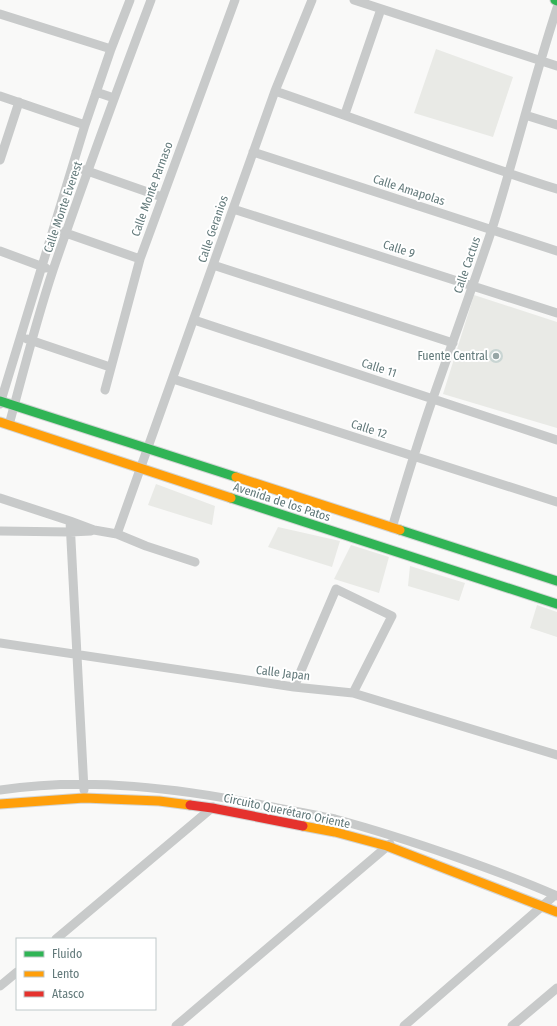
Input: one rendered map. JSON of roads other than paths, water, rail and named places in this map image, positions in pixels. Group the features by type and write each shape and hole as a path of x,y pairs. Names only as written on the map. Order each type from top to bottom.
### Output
{"street":[{"name":"Calle Monte Everest","path":"0,402 73,166 84,125 110,49 130,0"},
{"name":"Calle Monte Everest","path":"4,423 14,405 32,340 66,233 151,0"},
{"name":"Calle Monte Parnaso","path":"105,390 140,259 235,0"},
{"name":"Calle Geranios","path":"117,534 275,91 312,0"},
{"path":"354,0 557,66"},
{"name":"Calle Cactus","path":"392,528 433,398 492,229 509,174 539,61 557,8"},
{"path":"345,114 381,9"},
{"path":"0,14 110,49"},
{"path":"275,91 345,114 509,174 557,189"},
{"path":"96,92 114,98"},
{"path":"0,96 84,125"},
{"path":"0,160 19,102"},
{"path":"525,115 557,125"},
{"name":"Calle Amapolas","path":"253,152 557,251"},
{"path":"73,166 162,197"},
{"name":"Calle 9","path":"233,210 557,313"},
{"path":"53,229 140,259"},
{"path":"0,251 53,271"},
{"path":"213,265 453,343"},
{"name":"Calle 11","path":"194,320 557,440"},
{"path":"20,337 110,367"},
{"name":"Calle 12","path":"173,379 557,502"},
{"name":"Avenida de los Patos","path":"0,402 14,405 557,581"},
{"name":"Avenida de los Patos","path":"4,423 557,604"},
{"path":"0,498 94,530 117,534 146,546 195,562"},
{"path":"70,521 84,798"},
{"path":"0,531 70,532 94,530"},
{"path":"294,687 336,589 392,616 353,693"},
{"name":"Calle Japan","path":"0,643 294,687 353,693 557,755"},
{"name":"Circuito Querétaro Oriente","path":"0,790 30,786 83,784 158,788 223,797 334,819 398,837 490,869 556,896"},
{"path":"57,938 212,808 223,797"},
{"name":"Circuito Querétaro Oriente","path":"0,804 84,798 159,801 212,808 335,832 387,846 557,912"},
{"path":"176,1026 398,837"},
{"path":"404,1026 556,896"},
{"path":"0,986 16,973"},
{"path":"512,1026 557,988"}],"place":[{"name":"Fuente Central","path":"496,356"}]}
